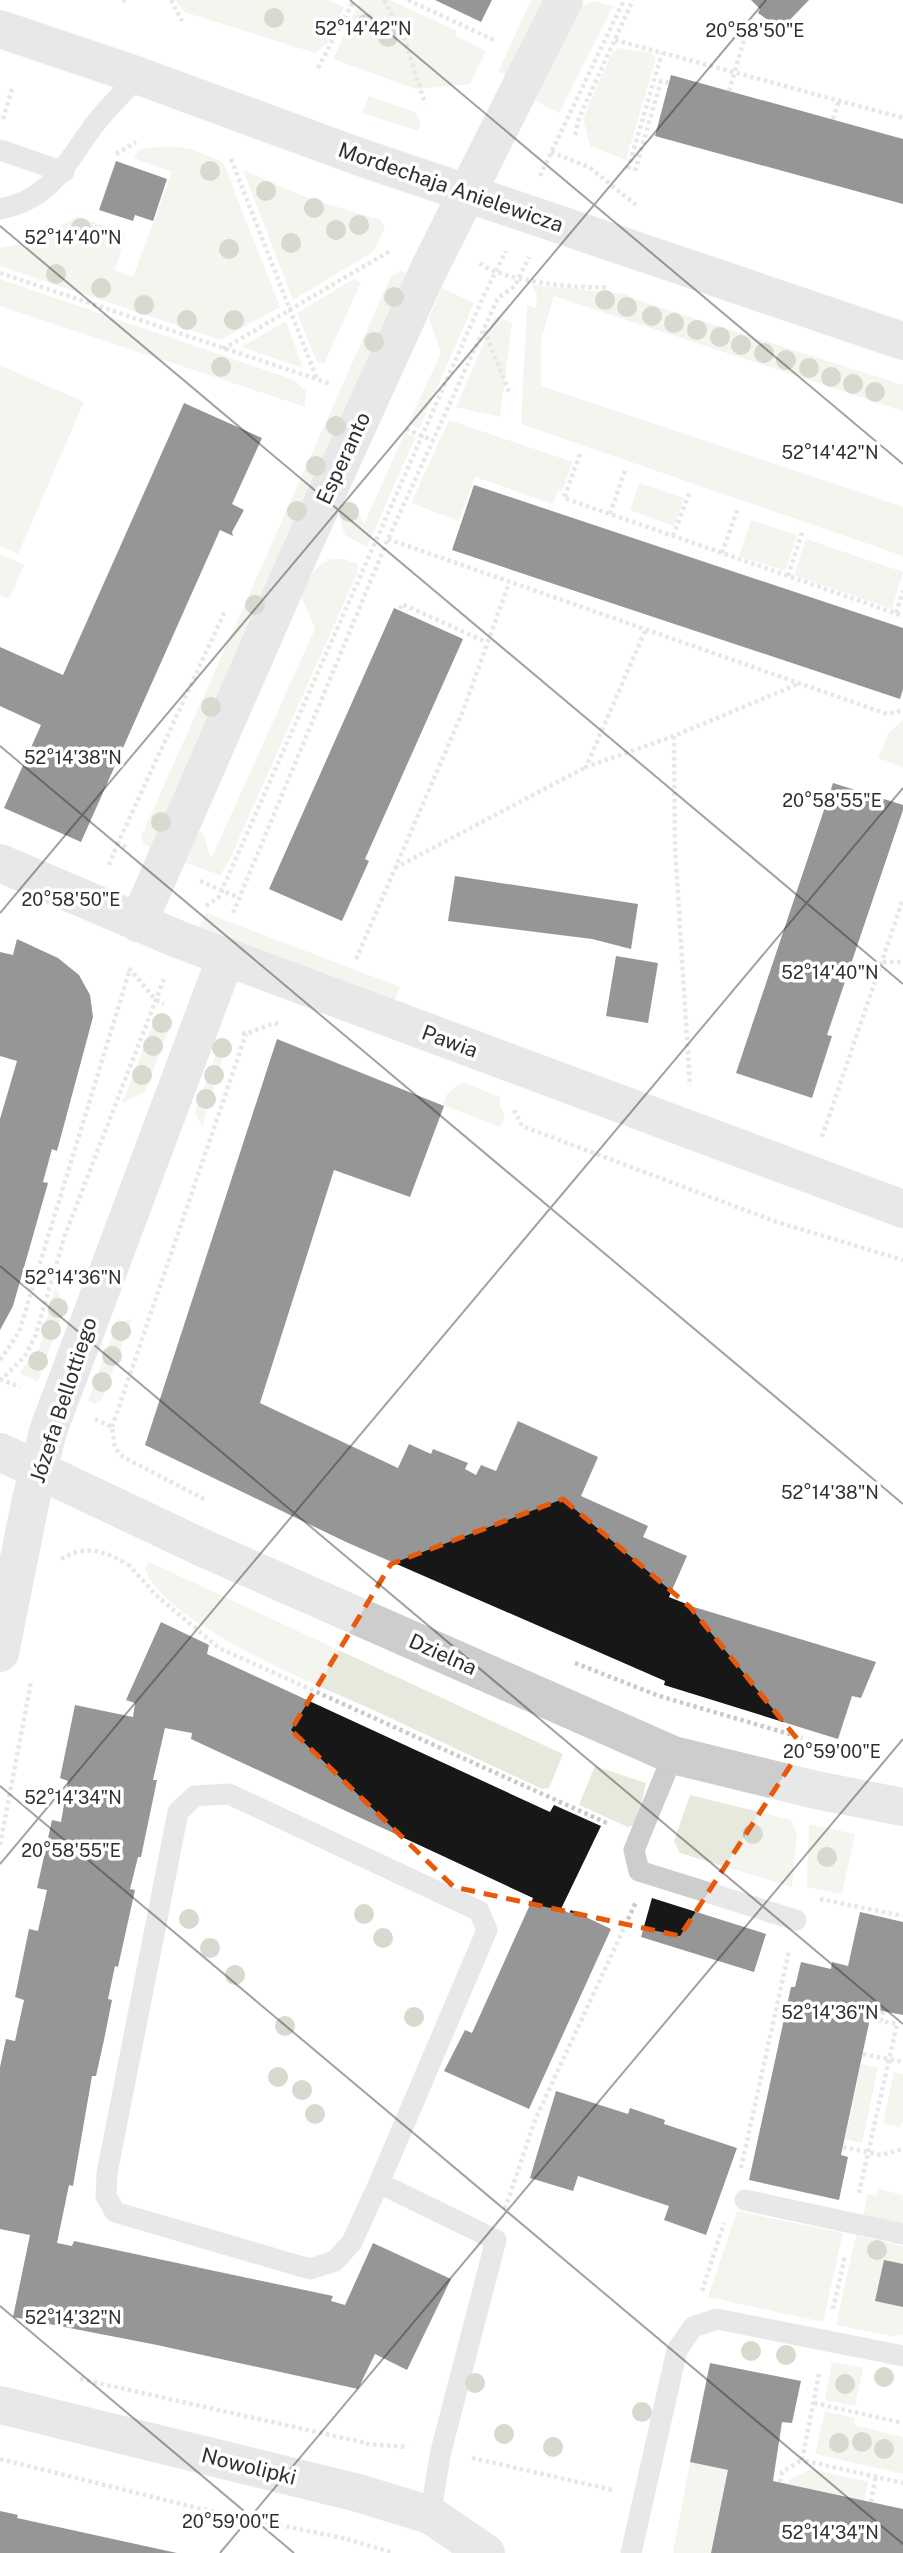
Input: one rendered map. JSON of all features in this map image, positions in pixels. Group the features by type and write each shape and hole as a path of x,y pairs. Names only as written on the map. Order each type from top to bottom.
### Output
{"street":[{"name":"Esperanto","path":"138,923 307,537 429,269 564,0"},
{"name":"Mordechaja Anielewicza","path":"0,30 139,76 357,156 903,341"},
{"name":"Pawia","path":"0,863 180,940 903,1209"},
{"name":"Józefa Bellottiego","path":"17,1661 37,1469 58,1404 226,957"},
{"name":"Dzielna","path":"0,1452 203,1548 673,1755 816,1790 903,1807"},
{"name":"Nowolipki","path":"0,2405 358,2493 430,2515 486,2553"}],"lane":[{"path":"0,209 18,205 64,172 105,111 139,76"},
{"path":"0,150 64,172"},
{"path":"673,1755 634,1850 639,1871 647,1876 796,1920"},
{"path":"229,1794 480,1911 487,1930 379,2183 352,2242 335,2261 310,2269 115,2212 106,2196 107,2173 178,1812 195,1796 229,1794"},
{"path":"379,2183 496,2240 441,2451 430,2515"},
{"path":"745,2200 903,2234"},
{"path":"631,2553 677,2350 693,2327 717,2319 903,2356"}],"path":[{"path":"171,0 183,21"},
{"path":"318,68 354,0"},
{"path":"384,0 405,40 425,104"},
{"path":"408,0 502,44"},
{"path":"541,174 624,0"},
{"path":"575,135 579,118 633,0"},
{"path":"729,91 746,33"},
{"path":"615,40 903,118"},
{"path":"628,169 662,53"},
{"path":"635,171 661,81 669,83"},
{"path":"0,127 12,89"},
{"path":"834,119 839,101"},
{"path":"231,159 317,380"},
{"path":"0,1381 25,1356 36,1337 65,1235 180,940 189,920 198,910 219,897 422,435 507,249"},
{"path":"223,349 390,251"},
{"path":"231,913 388,539 498,298 515,286 529,257"},
{"path":"0,273 331,384"},
{"path":"484,330 510,394"},
{"path":"406,429 434,441"},
{"path":"580,454 564,498 903,616"},
{"path":"610,514 625,470"},
{"path":"673,536 690,491"},
{"path":"722,553 738,508"},
{"path":"788,576 803,530"},
{"path":"388,539 887,714 903,710"},
{"path":"356,959 463,711 509,583"},
{"path":"896,613 903,591"},
{"path":"400,610 402,604 486,642"},
{"path":"586,767 645,631"},
{"path":"394,869 586,767 674,736 799,684"},
{"path":"674,736 675,847 691,1091"},
{"path":"821,1142 903,899"},
{"path":"883,962 903,962"},
{"path":"0,1360 19,1332 130,969"},
{"path":"234,1030 247,1034 274,1023 286,1027"},
{"path":"209,1502 123,1457 115,1448 112,1427 247,1034"},
{"path":"511,1105 522,1126 774,1221 903,1260"},
{"path":"89,1417 112,1427"},
{"path":"55,1566 68,1555 85,1549 108,1553 128,1564 156,1596 219,1648 639,1836"},
{"path":"128,1564 131,1557"},
{"path":"0,1846 17,1661"},
{"path":"572,1661 659,1696 803,1738"},
{"path":"509,2196 535,2120 647,1876"},
{"path":"814,1898 903,1916"},
{"path":"739,2176 781,1990"},
{"path":"832,2311 897,2024 881,2021 883,2011"},
{"path":"863,2054 903,2063"},
{"path":"843,2147 881,2155 903,2149"},
{"path":"700,2297 725,2219"},
{"path":"802,2460 820,2374 807,2371"},
{"path":"68,2376 366,2443"},
{"path":"814,2403 903,2423"},
{"path":"466,2456 621,2492"},
{"path":"0,2459 198,2508 347,2539"},
{"path":"780,2482 782,2472 802,2460 903,2483"},
{"path":"871,2502 876,2476"}],"highlighted area":[{"path":"563,1499 690,1607 803,1746 680,1936 454,1887 291,1730 391,1564"}],"shaded area":[{"path":"175,0 329,0 344,7 328,43 315,53 184,12"},
{"path":"360,0 390,0 457,31 456,36 486,51 470,84 416,89 333,59"},
{"path":"531,0 546,0 508,76 498,72"},
{"path":"594,1 613,6 559,113 532,99 579,7"},
{"path":"619,48 652,53 656,58 626,160 590,146 583,118 612,53"},
{"path":"369,96 415,112 421,123 418,131 362,113"},
{"path":"169,146 191,149 223,162 280,307 220,340 0,266 0,248 30,242 77,217 126,233 115,270 133,277 172,172 133,158 141,149"},
{"path":"243,170 308,198 380,220 385,227 374,251 293,300"},
{"path":"401,271 413,276 156,850 144,844 141,837 391,276"},
{"path":"0,279 294,380 306,391 305,407 0,306"},
{"path":"354,279 361,282 324,364 317,362 297,313"},
{"path":"532,285 628,294 628,297 903,385 903,411 554,296 541,339 541,386 903,507 903,556 521,424 527,305 536,308 537,294"},
{"path":"442,288 474,303 419,429 408,424 441,353 429,318"},
{"path":"495,316 512,323 500,417 456,407"},
{"path":"286,321 303,368 241,347"},
{"path":"0,365 84,402 18,554 0,546"},
{"path":"449,420 573,462 562,491 558,490 553,504 475,477 459,521 411,503"},
{"path":"405,433 415,438 367,547 346,536 341,511 351,499 364,524"},
{"path":"639,483 684,498 674,526 630,510"},
{"path":"751,520 797,535 785,571 739,556"},
{"path":"806,539 903,572 892,609 794,575"},
{"path":"0,554 24,565 9,599 0,595"},
{"path":"332,559 358,564 357,574 228,863 220,875 183,862 198,832 203,833 211,859 315,629 301,596 316,569"},
{"path":"903,720 903,767 878,758 889,732"},
{"path":"206,913 400,987 394,1003 199,927"},
{"path":"157,1014 172,1021 145,1092 122,1103"},
{"path":"222,1038 228,1040 202,1127 195,1112"},
{"path":"462,1082 500,1097 500,1107 505,1115 500,1127 443,1105 447,1094"},
{"path":"55,1287 65,1306 38,1382 19,1373 39,1349"},
{"path":"132,1319 102,1399 96,1404 88,1401 117,1323"},
{"path":"149,1562 563,1754 549,1788 542,1789 286,1671 213,1633 183,1612 159,1590 145,1569"},
{"path":"595,1766 646,1783 637,1823 628,1827 579,1805"},
{"path":"690,1795 791,1820 797,1834 792,1887 680,1853 674,1841"},
{"path":"809,1824 855,1834 842,1894 807,1887"},
{"path":"861,2064 878,2068 862,2143 845,2139"},
{"path":"894,2072 903,2074 903,2122 899,2127 883,2124"},
{"path":"878,2189 903,2195 903,2224 863,2216 868,2194 876,2196"},
{"path":"737,2211 843,2233 823,2322 708,2297"},
{"path":"856,2235 903,2246 903,2264 875,2301 903,2307 903,2335 891,2336 836,2325"},
{"path":"832,2362 863,2368 855,2406 825,2400"},
{"path":"825,2411 855,2418 854,2425 903,2437 903,2474 815,2454"},
{"path":"690,2462 728,2470 711,2553 673,2553"},
{"path":"811,2469 868,2482 864,2500 788,2484 789,2480"}],"building":[{"path":"435,0 492,0 481,22"},
{"path":"751,0 809,0 781,29 758,13 760,9"},
{"path":"671,75 903,139 903,204 655,136"},
{"path":"116,161 167,179 153,221 135,215 133,221 99,210"},
{"path":"184,403 262,438 232,504 244,510 232,532 233,536 220,530 81,842 4,808 41,725 0,706 0,647 63,675"},
{"path":"474,485 903,628 903,689 900,699 452,550"},
{"path":"394,608 463,639 365,859 369,861 342,921 269,889"},
{"path":"833,783 903,805 903,810 827,1035 832,1036 812,1098 736,1073"},
{"path":"455,876 638,904 631,949 592,939 448,921"},
{"path":"17,939 58,958 79,975 90,995 93,1017 57,1151 52,1149 43,1182 48,1183 13,1306 0,1330 0,1119 17,1061 0,1056 0,952 13,955"},
{"path":"616,956 658,963 648,1023 606,1016"},
{"path":"277,1039 444,1106 410,1197 334,1170 260,1403 398,1468 409,1444 431,1454 433,1449 468,1463 465,1469 476,1475 481,1465 496,1471 518,1421 598,1457 581,1496 648,1526 643,1537 687,1556 669,1597 876,1662 861,1698 852,1696 838,1739 664,1685 665,1681 346,1542 145,1445"},
{"path":"161,1622 209,1645 207,1654 550,1812 554,1805 601,1826 561,1909 569,1913 571,1910 611,1929 529,2109 444,2071 465,2030 472,2033 533,1898 191,1739 192,1733 165,1728 153,1780 157,1780 141,1857 138,1857 130,1889 135,1890 108,1999 112,2000 104,2040 96,2076 92,2076 73,2186 69,2185 57,2243 72,2246 74,2241 333,2296 331,2301 345,2305 373,2243 451,2279 407,2370 375,2354 358,2389 13,2317 30,2235 0,2229 0,2067 6,2039 15,2041 24,2000 15,1997 29,1929 38,1931 47,1890 37,1888 52,1820 61,1822 68,1781 60,1778 75,1705 133,1717 135,1703 126,1700"},
{"path":"652,1898 766,1934 754,1972 641,1937"},
{"path":"860,1912 903,1922 903,2015 872,2009 841,2155 848,2157 839,2200 749,2180 791,1987 795,1987 801,1962 831,1969 832,1962 848,1966"},
{"path":"556,2091 628,2114 630,2108 665,2120 664,2124 737,2148 706,2235 664,2220 669,2206 578,2176 573,2191 530,2178"},
{"path":"884,2260 903,2264 903,2307 875,2301"},
{"path":"710,2363 801,2381 792,2423 782,2422 773,2481 903,2509 903,2553 711,2553 728,2470 690,2462"},
{"path":"0,2511 18,2515 17,2518 177,2553 0,2553"}]}
